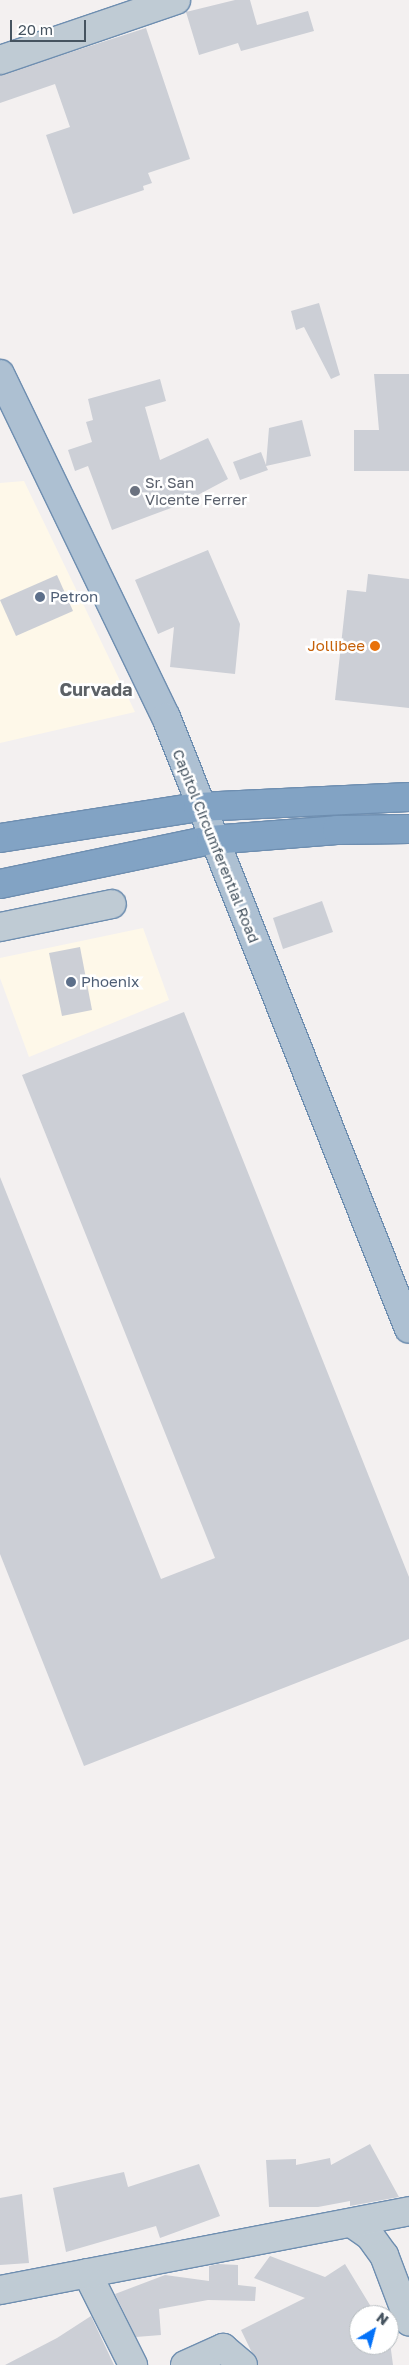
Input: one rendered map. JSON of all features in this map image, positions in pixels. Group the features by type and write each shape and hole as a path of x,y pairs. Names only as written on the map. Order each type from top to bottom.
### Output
{"highway":[{"path":"0,838 198,807 409,797"},
{"path":"0,884 211,840 337,830 409,829"}],"main road":[{"name":"Capitol Circumferential Road","path":"0,374 148,677 211,840 409,1329"}],"street":[{"path":"0,60 176,0"},
{"path":"0,927 112,904"},
{"path":"0,2290 353,2224 409,2211"},
{"path":"353,2224 370,2236 384,2255 409,2321"},
{"path":"87,2273 133,2365"},
{"path":"185,2365 223,2348 239,2357 244,2365"}],"shaded area":[{"name":"Petron","path":"24,481 135,712 0,743 0,483"},
{"path":"143,928 169,1000 29,1057 0,978 0,958"}],"building":[{"path":"235,0 250,0 257,25 308,11 314,31 241,51 238,43 199,55 186,12"},
{"path":"146,28 190,159 148,173 152,183 143,186 144,190 73,214 46,135 70,127 55,84 0,103 0,75"},
{"path":"319,303 340,375 331,379 304,327 296,330 291,311"},
{"path":"374,374 409,374 409,471 354,471 354,430 379,430"},
{"path":"160,379 166,401 145,407 160,460 208,438 228,479 179,505 112,530 88,466 75,471 68,450 92,442 86,422 93,420 88,399"},
{"path":"302,420 311,456 266,466 268,470 240,480 233,462 261,452 266,465 269,428"},
{"path":"208,550 240,624 235,674 170,667 174,627 158,634 135,580"},
{"name":"Jollibee","path":"368,574 409,579 409,708 335,700 347,590 366,592"},
{"path":"57,575 73,611 16,636 0,600"},
{"path":"322,901 333,932 283,949 273,918"},
{"name":"Phoenix","path":"80,947 92,1010 62,1016 49,953"},
{"path":"184,1012 409,1577 409,1639 84,1766 0,1554 0,1177 161,1579 215,1558 22,1075"},
{"path":"370,2144 399,2197 350,2206 350,2201 318,2207 269,2207 266,2160 296,2159 296,2165 330,2158 331,2165"},
{"path":"199,2164 220,2216 160,2238 156,2226 66,2252 53,2188 124,2172 128,2187"},
{"path":"22,2194 29,2263 0,2265 0,2198"},
{"path":"270,2256 325,2277 345,2264 370,2305 349,2305 349,2355 392,2355 393,2365 258,2365 241,2330 305,2298 254,2278"},
{"path":"218,2264 238,2265 238,2285 256,2287 255,2301 208,2300 159,2309 161,2335 136,2337 115,2294 165,2275 209,2281 209,2266"},
{"path":"91,2316 114,2365 5,2365 57,2338"}],"place":[{"name":"Sr. San Vicente Ferrer","path":"135,491"},
{"name":"Petron","path":"40,597"},
{"name":"Jollibee","path":"375,646"},
{"name":"Phoenix","path":"71,982"}],"district":[{"name":"Curvada","path":"96,689"}]}
